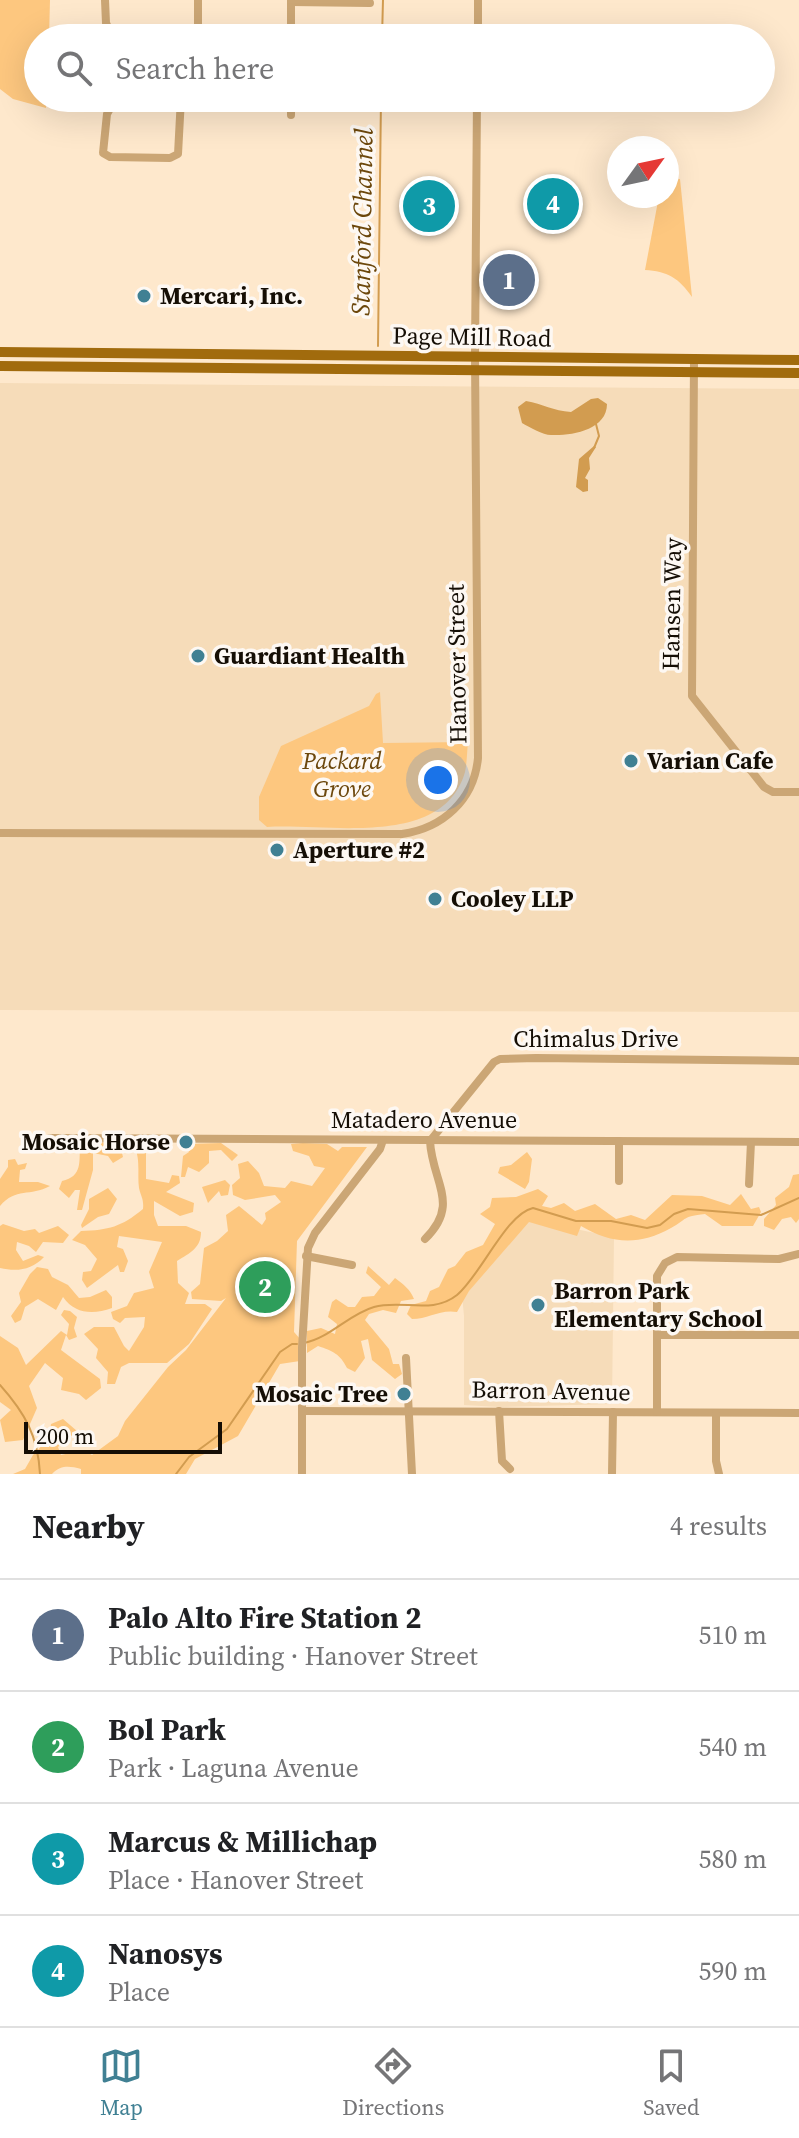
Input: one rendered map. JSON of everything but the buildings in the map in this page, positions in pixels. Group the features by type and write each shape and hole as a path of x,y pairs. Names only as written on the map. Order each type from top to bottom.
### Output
{"main road":[{"name":"Page Mill Road","path":"0,352 799,360"},
{"path":"118,367 132,353"},
{"name":"Page Mill Road","path":"0,366 799,373"}],"street":[{"path":"105,0 106,24"},
{"path":"198,0 198,24"},
{"path":"478,0 478,24"},
{"path":"291,24 291,1 370,3"},
{"path":"110,112 105,122 103,149 106,155 176,157 180,145 181,112"},
{"name":"Hanover Street","path":"0,833 402,834 428,828 455,810 472,784 478,758 477,112"},
{"name":"Hansen Way","path":"694,359 692,696 764,787 773,792 799,792"},
{"name":"Chimalus Drive","path":"430,1141 484,1072 500,1059 799,1061"},
{"name":"Matadero Avenue","path":"50,1138 799,1142"},
{"path":"302,1474 306,1256 315,1233 380,1149 383,1140"},
{"path":"425,1239 437,1227 444,1206 431,1162 430,1141"},
{"path":"619,1141 619,1181"},
{"path":"749,1184 751,1142"},
{"path":"657,1412 657,1276 668,1260 677,1257 779,1259 799,1254"},
{"path":"306,1256 352,1265"},
{"path":"658,1335 799,1335"},
{"path":"406,1358 412,1474"},
{"name":"Barron Avenue","path":"303,1411 799,1413"},
{"path":"499,1411 502,1461 510,1469"},
{"path":"612,1474 613,1412"},
{"path":"716,1413 719,1474"}],"shaded area":[{"path":"0,383 799,389 799,1012 0,1010"},
{"path":"598,398 607,404 601,420 586,430 568,434 548,435 528,427 522,423 518,407 526,401 571,412"},
{"path":"594,446 585,478 588,480 588,491 583,492 576,487 579,459"},
{"name":"Barron Park Elementary School","path":"528,1219 614,1237 612,1404 464,1405 462,1295"}],"green space":[{"path":"0,0 50,0 49,24 24,24 24,102 13,99 0,89"},
{"path":"680,179 692,297 672,277 645,270 657,208 679,208"},
{"name":"Packard Grove","path":"380,692 383,743 468,742 465,772 453,796 433,813 409,822 380,827 267,827 259,820 259,797 281,746 369,706"},
{"path":"114,1142 120,1145 123,1157 113,1163 108,1156 93,1153 93,1170 82,1210 77,1210 80,1190 75,1190 69,1198 59,1189 62,1181 77,1172 80,1143"},
{"path":"140,1142 146,1145 146,1179 169,1183 172,1175 179,1176 180,1183 166,1192 194,1203 193,1212 180,1216 154,1201 154,1215 158,1226 186,1226 201,1232 197,1246 177,1261 178,1283 189,1293 185,1304 205,1304 212,1309 189,1344 167,1363 129,1363 121,1367 115,1384 107,1384 108,1372 96,1358 98,1349 84,1334 94,1327 114,1327 129,1351 144,1327 145,1317 125,1318 120,1323 113,1319 111,1312 127,1306 134,1293 154,1288 149,1272 162,1242 119,1236 117,1247 123,1249 128,1261 124,1272 120,1272 118,1265 87,1288 82,1280 83,1272 91,1271 97,1259 85,1245 72,1240 81,1231 114,1226 143,1209 134,1145"},
{"path":"221,1143 238,1155 232,1161 221,1150 209,1151 209,1163 199,1172 188,1167 185,1177 181,1177 183,1156 189,1152 186,1144"},
{"path":"291,1144 327,1144 338,1151 342,1147 367,1147 297,1241 294,1332 301,1340 300,1361 280,1364 238,1436 195,1459 186,1474 81,1474 81,1469 69,1467 52,1474 13,1474 25,1469 49,1438 51,1424 63,1419 77,1431 58,1447 61,1455 83,1450 92,1455 118,1436 125,1421 226,1298 221,1301 192,1299 191,1292 200,1284 204,1248 228,1231 226,1215 239,1206 262,1225 266,1219 265,1213 281,1202 275,1195 245,1200 233,1195 232,1185 240,1178 238,1164 248,1161 259,1173 264,1186 285,1188 291,1181 312,1186 325,1168 314,1166 309,1156 293,1151"},
{"path":"527,1152 532,1159 525,1189 498,1173 500,1167 511,1165"},
{"path":"15,1159 18,1165 27,1163 25,1169 20,1170 19,1182 38,1182 50,1186 12,1196 0,1206 0,1179 8,1167 8,1160"},
{"path":"799,1174 799,1219 796,1223 791,1217 782,1219 774,1230 764,1226 764,1219 776,1205 775,1198 789,1187 793,1175"},
{"path":"225,1180 230,1185 228,1195 221,1196 219,1191 208,1203 202,1187"},
{"path":"108,1188 117,1199 109,1214 98,1217 82,1228 89,1199"},
{"path":"538,1189 548,1196 542,1206 551,1208 564,1203 575,1211 595,1204 616,1219 631,1215 645,1220 672,1195 702,1196 730,1205 741,1194 751,1209 759,1207 761,1212 753,1226 722,1226 705,1214 688,1217 659,1234 636,1240 614,1239 581,1226 577,1236 529,1222 469,1291 457,1312 412,1319 407,1314 411,1305 426,1301 430,1291 439,1287 448,1269 455,1266 466,1252 483,1245 495,1224 480,1214 490,1207 492,1198 516,1197"},
{"path":"3,1224 24,1231 35,1229 39,1233 58,1226 69,1235 63,1243 43,1242 36,1252 17,1242 16,1250 23,1261 38,1255 44,1257 18,1270 0,1268 0,1226"},
{"path":"368,1266 389,1285 395,1278 414,1299 401,1301 396,1313 383,1310 369,1314 365,1320 389,1349 393,1364 399,1364 402,1374 395,1379 372,1360 368,1339 361,1341 365,1358 355,1372 347,1368 339,1356 318,1346 307,1353 307,1331 321,1328 335,1334 337,1324 328,1317 332,1302 336,1299 348,1307 355,1307 362,1297 374,1296 381,1287 366,1273"},
{"path":"37,1267 48,1269 52,1277 68,1285 79,1298 106,1290 112,1297 112,1308 85,1312 73,1307 63,1297 56,1310 38,1299 25,1307 21,1320 15,1323 11,1316 21,1302 19,1293"},
{"path":"64,1310 77,1317 74,1328 77,1337 69,1340 66,1335 61,1350 100,1379 101,1388 86,1400 79,1394 61,1390 63,1378 45,1363 29,1386 37,1408 23,1440 5,1442 0,1420 11,1410 0,1402 0,1336 18,1348 26,1365 61,1331 67,1335 69,1324 61,1315"}],"waterway":[{"name":"Stanford Channel","path":"382,24 383,0"},
{"name":"Stanford Channel","path":"378,346 381,112"},
{"path":"594,448 599,436 596,424"},
{"path":"304,1343 374,1307 447,1301 466,1286 513,1221 533,1208 576,1221 611,1221 647,1228 660,1225 674,1214 688,1209 761,1215 799,1198"},
{"path":"176,1474 189,1457 227,1429 280,1352 297,1344"},
{"path":"0,1385 29,1426 40,1474"}],"place":[{"name":"Nanosys","path":"553,204"},
{"name":"Marcus & Millichap","path":"429,206"},
{"name":"Palo Alto Fire Station 2","path":"509,280"},
{"name":"Mercari, Inc.","path":"144,296"},
{"name":"Guardiant Health","path":"198,656"},
{"name":"Varian Cafe","path":"631,761"},
{"name":"Aperture #2","path":"277,850"},
{"name":"Cooley LLP","path":"435,899"},
{"name":"Mosaic Horse","path":"186,1142"},
{"name":"Bol Park","path":"265,1287"},
{"name":"Barron Park Elementary School","path":"538,1305"},
{"name":"Mosaic Tree","path":"404,1394"}]}
